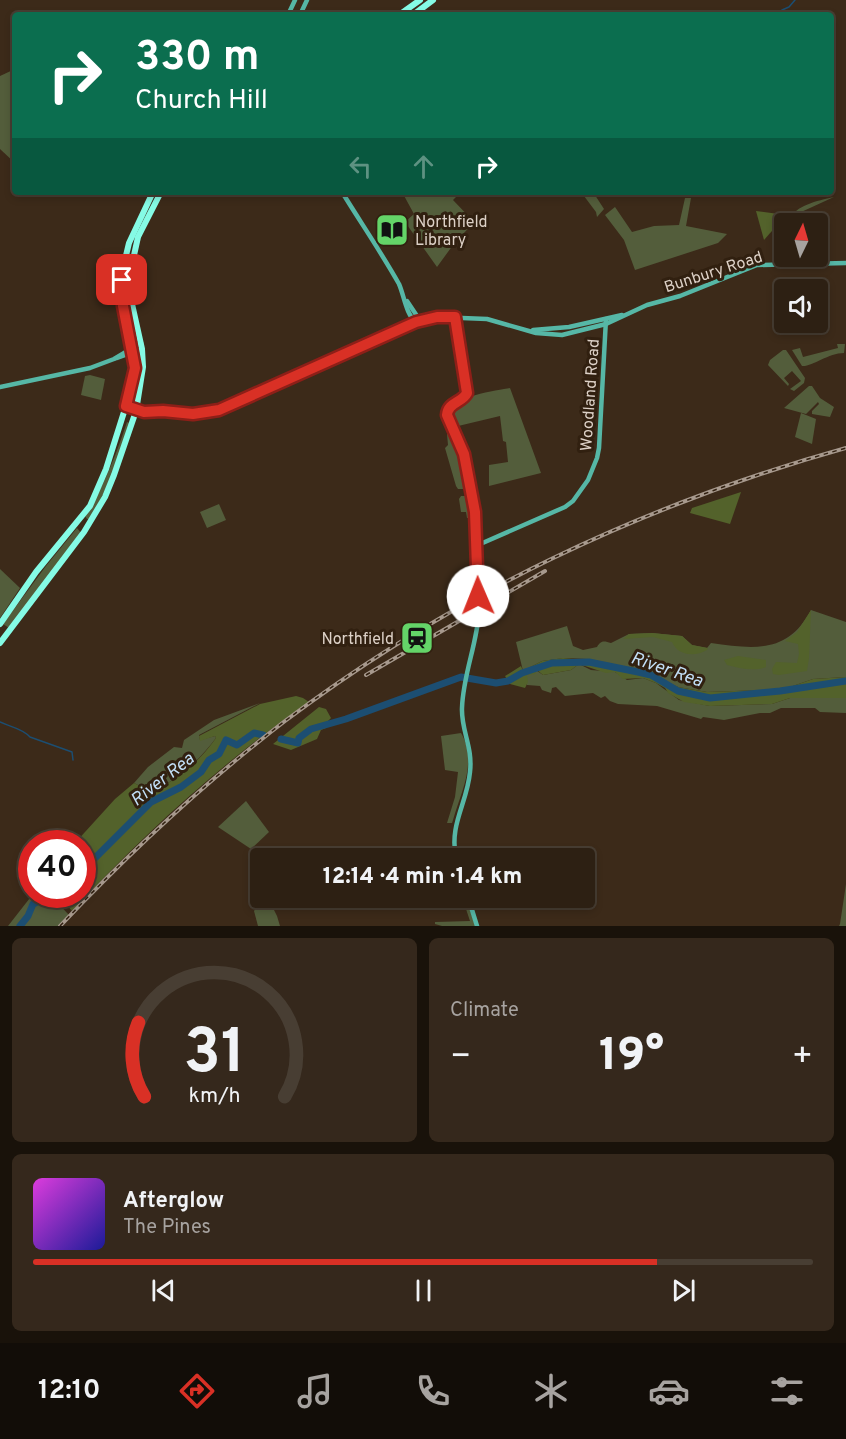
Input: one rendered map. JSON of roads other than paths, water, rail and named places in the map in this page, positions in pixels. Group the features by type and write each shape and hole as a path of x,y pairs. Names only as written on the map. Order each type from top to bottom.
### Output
{"highway":[{"path":"403,12 420,0"},
{"path":"417,12 433,0"},
{"path":"8,632 0,626 36,572 81,517 96,494 133,408 135,368 122,294 129,252 152,195"},
{"path":"0,643 84,532 105,497 133,408 143,367 130,295 129,252 159,195"},
{"path":"81,517 90,523"},
{"path":"74,526 80,527 84,532"}],"street":[{"path":"133,408 156,408 163,411 193,414 219,410 390,333 415,319 382,256 344,195"},
{"name":"Bunbury Road","path":"415,319 436,314 496,320 545,334 562,335 711,284 757,265 846,263"},
{"path":"455,317 467,394 448,409 447,415 464,454 475,512 478,545 478,596"},
{"name":"Woodland Road","path":"478,545 565,507 579,495 588,480 599,448 606,321"},
{"path":"0,387 90,368 141,346"},
{"path":"114,358 122,357 133,350"},
{"path":"122,357 135,368"},
{"path":"455,848 454,830 469,782 472,760 461,710 479,612"},
{"path":"471,908 477,926"}],"waterway":[{"path":"782,10 789,7 795,0"},
{"name":"River Rea","path":"281,739 298,743 299,738 311,729 346,719 461,677 496,683 508,681 522,673 552,663 589,662 638,672 651,675 678,691 710,698 846,681"},
{"path":"0,722 30,737 72,752 73,760"},
{"name":"River Rea","path":"96,857 151,802 181,787 201,772 209,760 219,754 226,740 237,745 254,733 263,735"},
{"name":"River Rea","path":"20,926 31,908"}],"railway":[{"path":"60,926 113,871 226,769 285,721 349,675 415,633 553,558 624,526 697,497 846,448"},
{"path":"366,675 545,571"}],"place":[{"name":"Northfield Library","path":"392,230"},
{"name":"Northfield","path":"417,638"}]}
